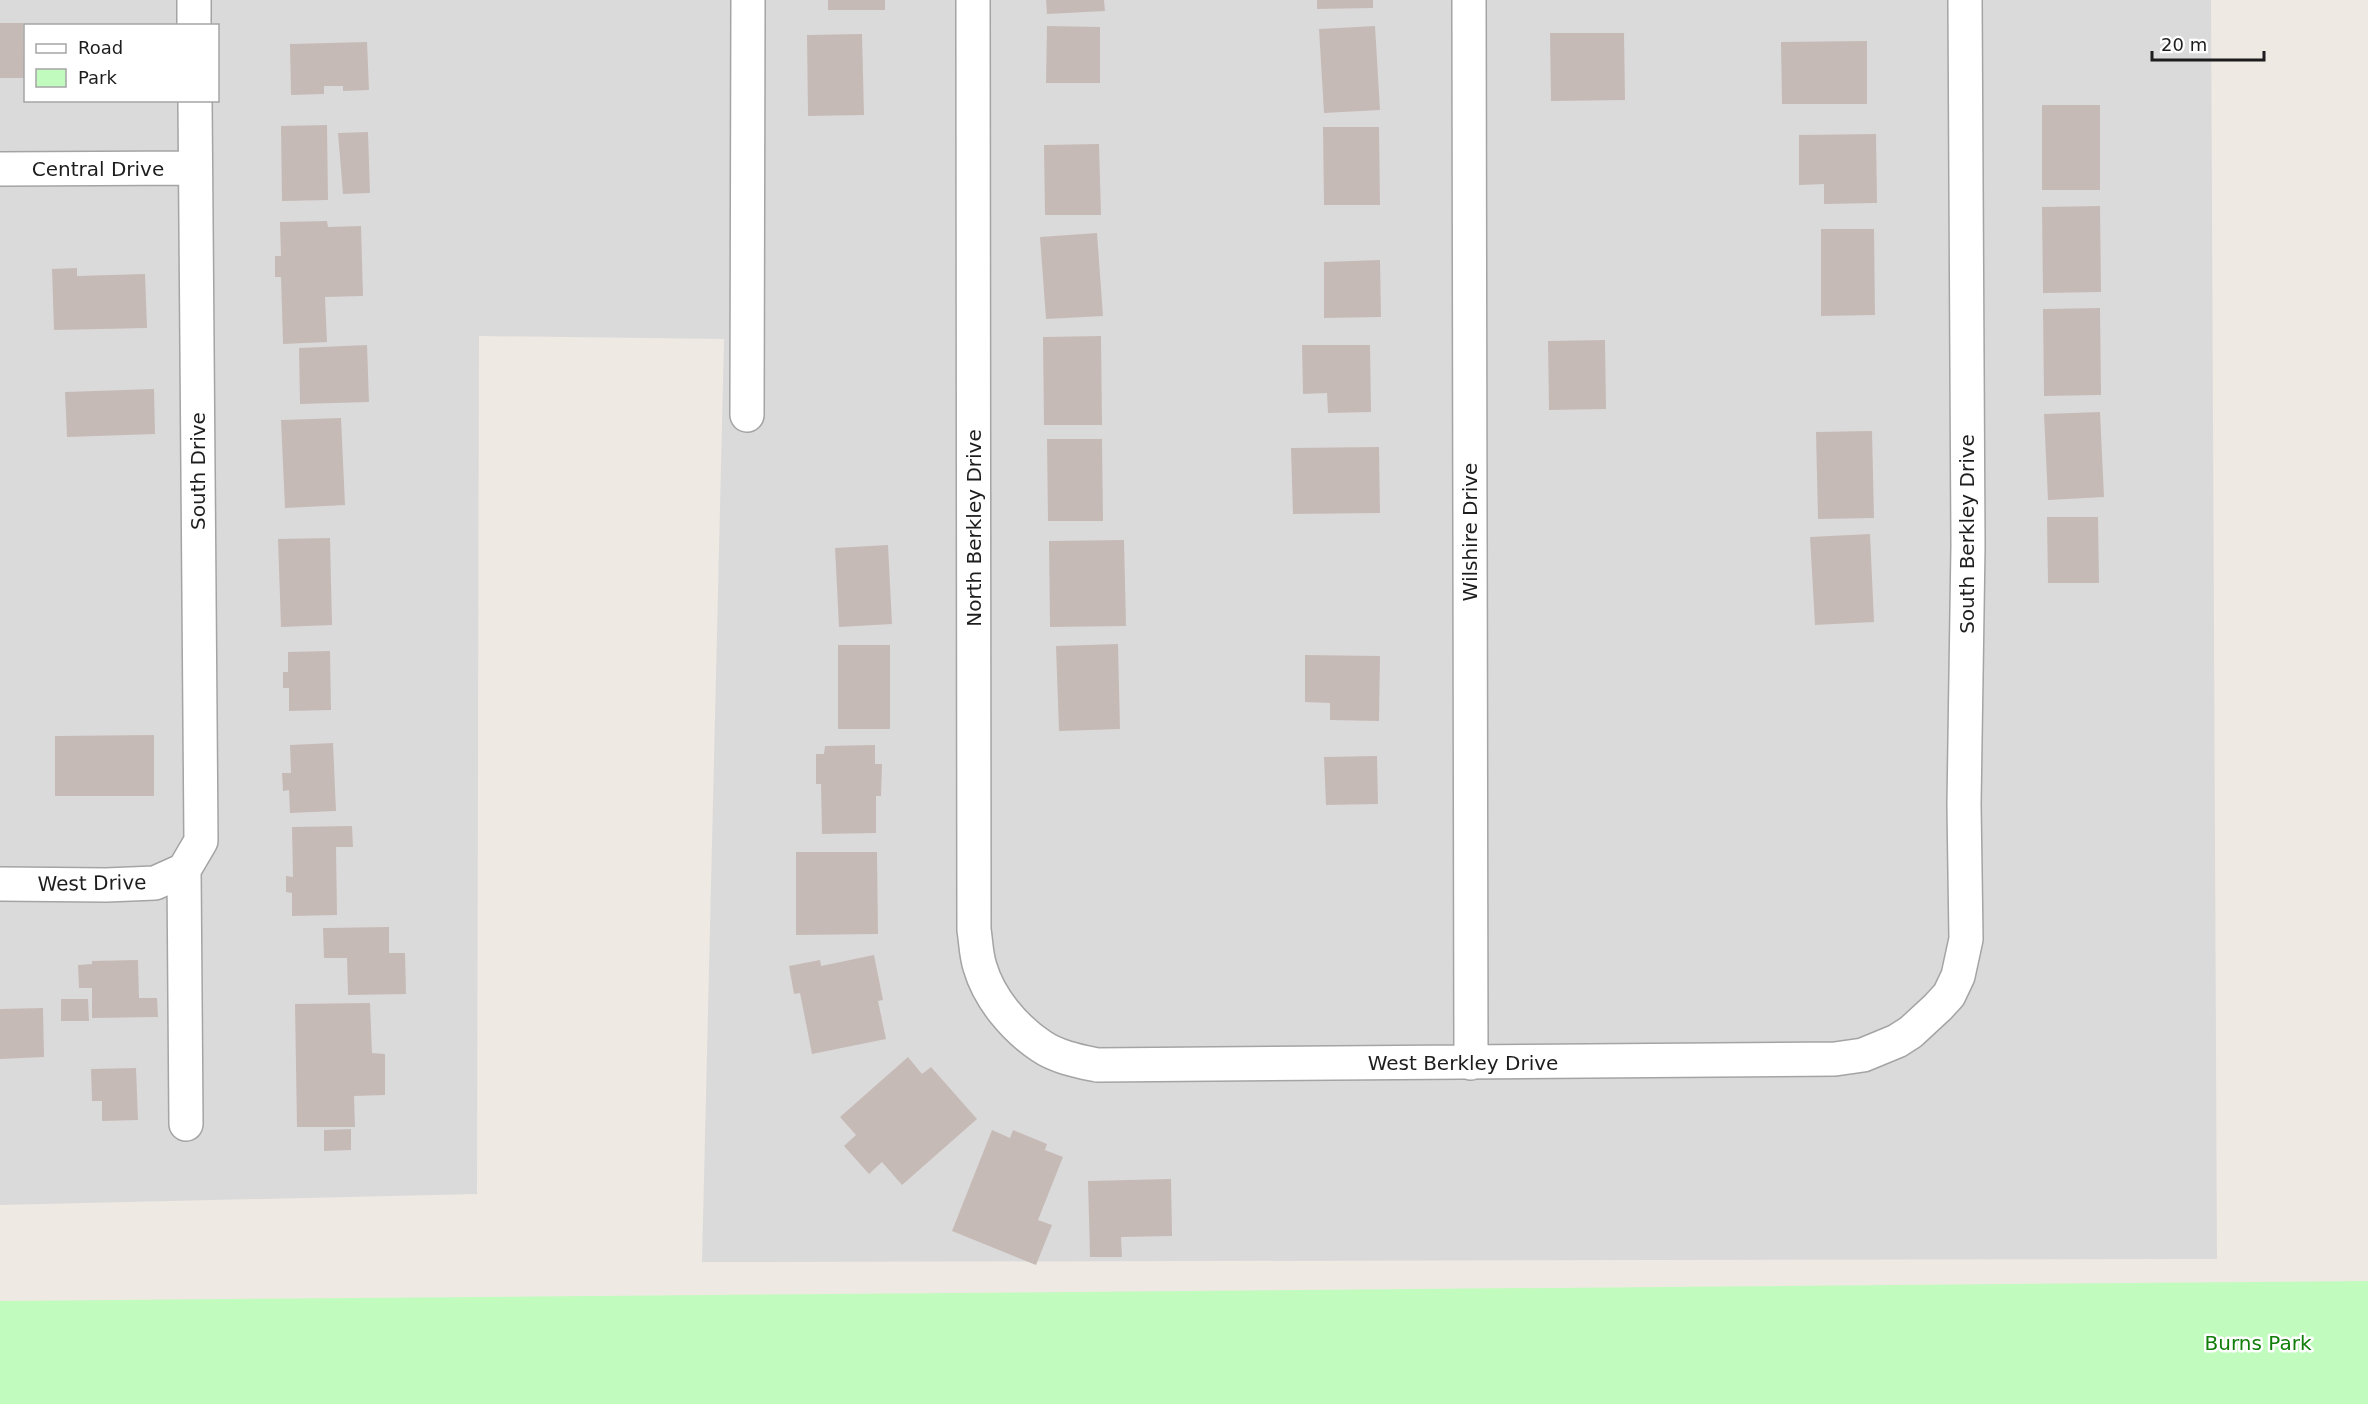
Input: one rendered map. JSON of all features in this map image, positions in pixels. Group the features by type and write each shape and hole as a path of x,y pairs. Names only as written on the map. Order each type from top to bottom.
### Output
{"street":[{"path":"194,0 194,24"},
{"path":"747,415 748,0"},
{"name":"North Berkley Drive","path":"973,0 974,930 980,967 998,1005 1031,1038"},
{"name":"Wilshire Drive","path":"1469,0 1471,1064"},
{"name":"South Berkley Drive","path":"1897,1041 1918,1025 1949,995 1958,976 1966,939 1964,805 1968,546 1965,0"},
{"name":"South Drive","path":"184,870 201,841 195,102"},
{"name":"Central Drive","path":"0,169 195,168"},
{"path":"184,870 186,1124"},
{"name":"West Drive","path":"0,884 155,883 184,870"},
{"name":"West Berkley Drive","path":"1031,1038 1041,1047 1065,1057 1097,1065 1471,1064 1835,1059 1863,1055 1897,1041"}],"shaded area":[{"path":"0,0 2211,0 2217,1259 702,1262 724,339 479,336 477,1194 0,1205"}],"green space":[{"name":"Burns Park","path":"2368,1281 2368,1404 0,1404 0,1301"}],"building":[{"path":"828,0 885,0 885,10 828,10"},
{"path":"1046,0 1104,0 1105,11 1047,14"},
{"path":"1317,0 1373,0 1373,8 1317,9"},
{"path":"0,23 23,23 24,78 0,78"},
{"path":"1047,26 1100,27 1100,83 1046,83"},
{"path":"1375,26 1380,110 1324,113 1319,29"},
{"path":"1550,33 1624,33 1625,100 1551,101"},
{"path":"862,34 864,115 808,116 807,35"},
{"path":"1867,41 1867,104 1782,104 1781,42"},
{"path":"367,42 369,90 343,91 343,86 324,86 324,94 291,95 290,44"},
{"path":"2042,105 2100,105 2100,190 2042,190"},
{"path":"327,125 328,200 282,201 281,126"},
{"path":"1323,127 1379,127 1380,205 1324,205"},
{"path":"368,132 370,193 343,194 338,133"},
{"path":"1876,134 1877,203 1824,204 1824,184 1799,185 1799,135"},
{"path":"1099,144 1101,215 1045,215 1044,145"},
{"path":"2100,206 2101,292 2043,293 2042,207"},
{"path":"327,221 328,227 361,226 363,296 325,297 327,342 283,344 281,277 275,277 275,256 281,256 280,222"},
{"path":"1821,229 1874,229 1875,315 1821,316"},
{"path":"1097,233 1103,316 1046,319 1040,237"},
{"path":"1380,260 1381,317 1324,318 1324,262"},
{"path":"77,268 77,276 145,274 147,328 54,330 52,269"},
{"path":"2100,308 2101,395 2044,396 2043,309"},
{"path":"1101,336 1102,425 1044,425 1043,337"},
{"path":"1605,340 1606,409 1549,410 1548,341"},
{"path":"367,345 369,402 300,404 299,348"},
{"path":"1302,345 1370,345 1371,412 1328,413 1327,393 1303,394"},
{"path":"154,389 155,434 67,437 65,392"},
{"path":"2100,412 2104,497 2048,500 2044,414"},
{"path":"341,418 345,505 285,508 281,420"},
{"path":"1872,431 1874,518 1818,519 1816,432"},
{"path":"1047,439 1102,439 1103,521 1048,521"},
{"path":"1379,447 1380,513 1293,514 1291,448"},
{"path":"2047,517 2098,517 2099,583 2048,583"},
{"path":"1870,534 1874,622 1815,625 1810,537"},
{"path":"330,538 332,625 281,627 278,539"},
{"path":"1124,540 1126,626 1050,627 1049,541"},
{"path":"888,545 892,624 839,627 835,548"},
{"path":"1118,644 1120,729 1059,731 1056,646"},
{"path":"838,645 890,645 890,729 838,729"},
{"path":"330,651 331,710 289,711 289,688 283,688 283,672 288,672 288,652"},
{"path":"1305,655 1380,656 1379,721 1330,720 1330,703 1305,702"},
{"path":"154,735 154,796 55,796 55,736"},
{"path":"333,743 336,811 290,813 289,790 283,791 282,773 291,773 290,745"},
{"path":"875,745 875,764 882,764 881,796 876,796 876,833 822,834 821,784 816,784 816,754 824,754 825,746"},
{"path":"1377,756 1378,804 1326,805 1324,757"},
{"path":"352,826 353,847 336,847 337,915 292,916 292,893 286,892 286,876 293,877 292,827"},
{"path":"796,852 877,852 878,934 796,935"},
{"path":"389,927 389,953 405,953 406,994 348,995 347,958 324,958 323,928"},
{"path":"874,955 883,1000 878,1001 886,1039 812,1054 800,993 794,994 789,966 820,960 821,966"},
{"path":"138,960 139,998 157,998 158,1017 92,1018 92,988 79,988 78,965 92,964 92,961"},
{"path":"61,999 88,999 89,1021 61,1021"},
{"path":"370,1003 372,1053 385,1054 385,1095 354,1096 355,1127 297,1127 295,1004"},
{"path":"43,1008 44,1057 0,1059 0,1009"},
{"path":"908,1057 922,1074 931,1067 977,1119 902,1185 882,1162 869,1174 844,1146 856,1135 840,1117"},
{"path":"136,1068 138,1120 102,1121 102,1101 92,1101 91,1069"},
{"path":"351,1129 351,1150 324,1151 324,1130"},
{"path":"992,1130 1010,1138 1013,1130 1047,1144 1045,1150 1063,1157 1038,1220 1052,1225 1036,1265 952,1231"},
{"path":"1171,1179 1172,1236 1121,1237 1122,1257 1090,1257 1088,1181"}]}
